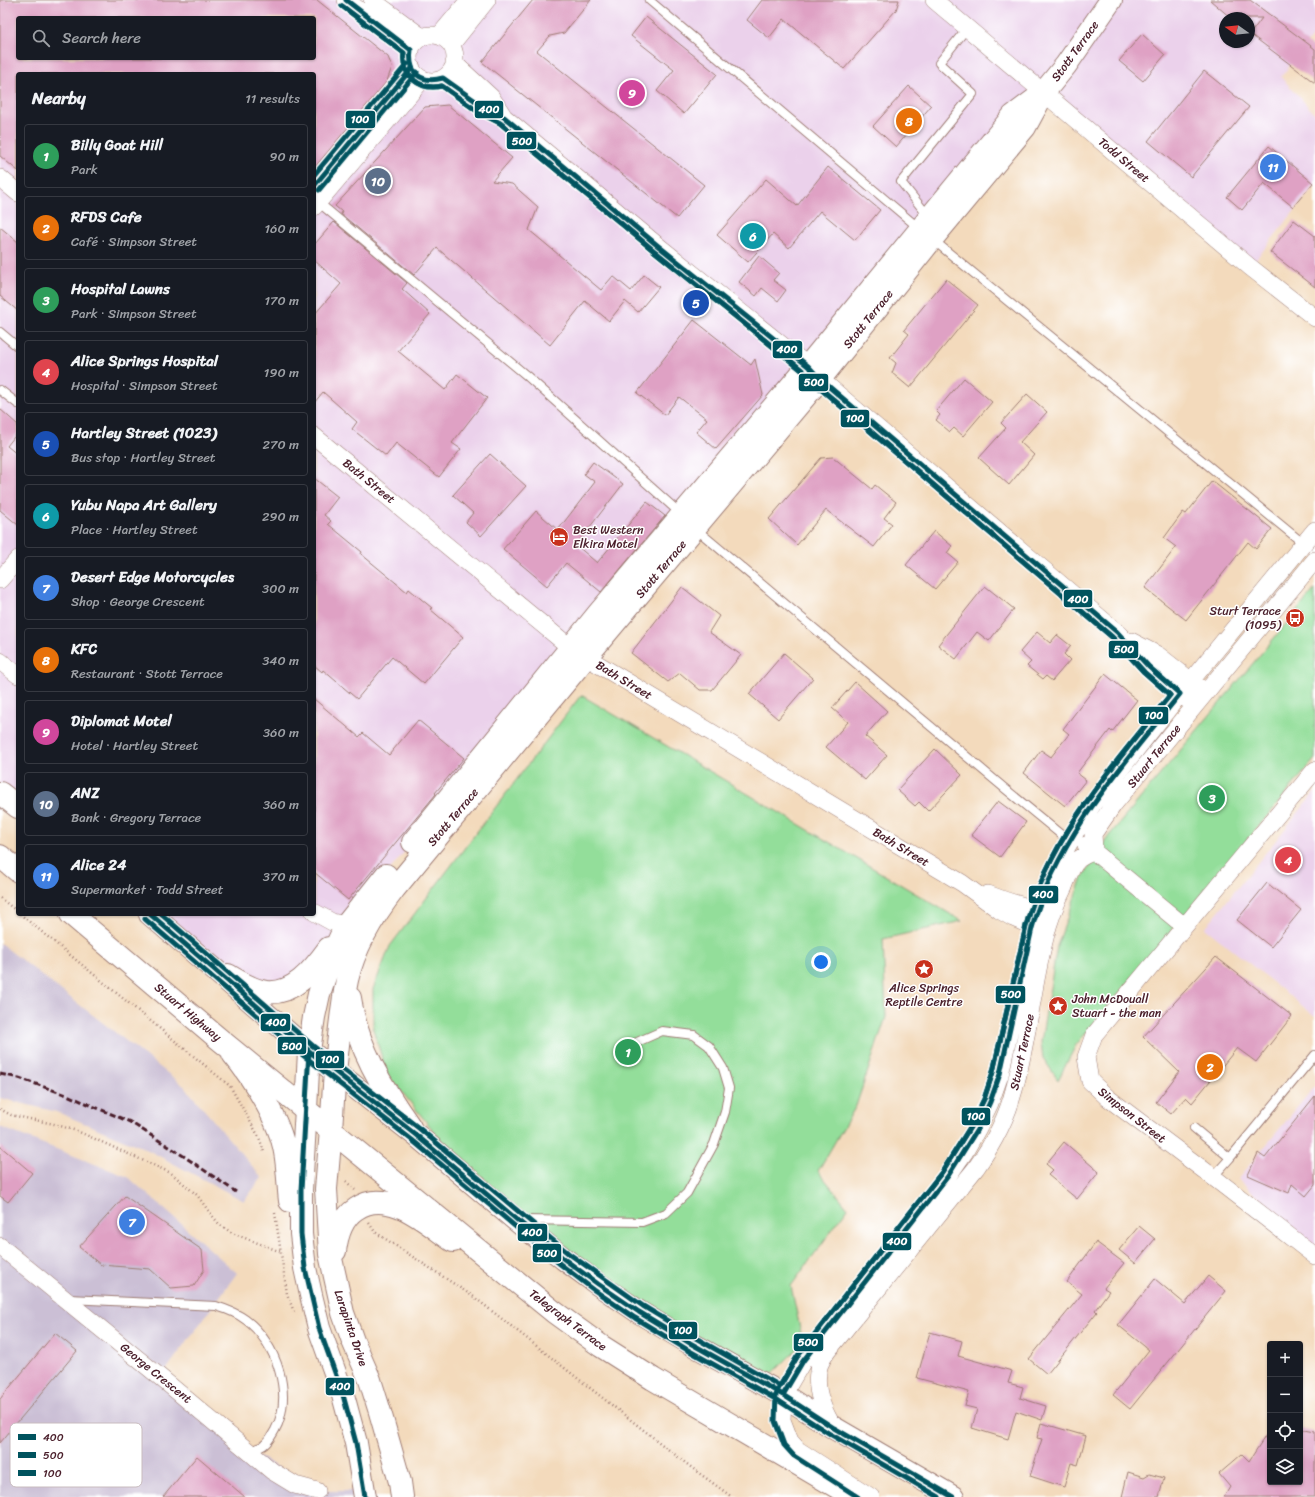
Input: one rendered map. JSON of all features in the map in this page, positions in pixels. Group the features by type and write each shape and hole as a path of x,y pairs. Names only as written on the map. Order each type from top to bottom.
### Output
{"main road":[{"name":"Stott Terrace","path":"306,1109 309,1051 319,994 333,953 346,925 814,373 927,229 1025,126 1044,92 1066,65 1109,3"},
{"name":"Stott Terrace","path":"331,1130 335,1070 347,979 360,942 380,908 578,653"},
{"path":"0,793 16,805"},
{"path":"0,856 16,869"},
{"name":"Stuart Highway","path":"73,916 219,1039 306,1109"},
{"path":"152,916 309,1051 416,1135 564,1259 639,1312 690,1343 782,1395 834,1428 952,1497"},
{"path":"203,960 246,986 261,992 284,990 304,977 318,963 346,925"},
{"path":"347,979 352,1014 370,1061 394,1105 416,1135"},
{"path":"219,1039 240,1063 271,1113 278,1130 285,1151 295,1250 300,1277 311,1295"},
{"path":"306,1109 301,1190 301,1234 311,1295 319,1328 343,1395 356,1443 365,1497"},
{"name":"Telegraph Terrace","path":"306,1109 554,1312 601,1346 653,1379 854,1497"},
{"name":"Larapinta Drive","path":"331,1130 326,1189 330,1254 336,1287 353,1341 370,1380 400,1482 402,1497"},
{"path":"336,1287 334,1257 337,1235 348,1216 359,1206 367,1202 377,1201 388,1203 412,1212 554,1312"}],"street":[{"path":"346,0 416,44"},
{"path":"372,0 416,44"},
{"path":"445,41 469,0"},
{"path":"445,41 487,0"},
{"name":"Todd Street","path":"934,0 1250,266 1315,318"},
{"path":"434,35 445,41 454,51 454,63 448,74 437,80 418,74 410,56 416,44 434,35"},
{"path":"454,63 491,96 504,117"},
{"path":"316,197 418,74"},
{"path":"443,78 484,108 504,117 657,245 814,373 1117,632 1149,667 1195,706"},
{"path":"0,178 16,191"},
{"name":"Bath Street","path":"316,438 578,653 962,883 1004,912 1039,931"},
{"name":"Stuart Terrace","path":"782,1395 803,1361 948,1176 964,1153 978,1128 1000,1075 1045,911 1047,886 1072,838 1093,804 1180,694 1315,530"},
{"name":"Stuart Terrace","path":"1045,911 1078,860 1094,851 1093,834 1102,820 1315,560"},
{"path":"0,580 16,561"},
{"path":"1117,632 1151,650 1206,693"},
{"path":"0,661 16,674"},
{"name":"Simpson Street","path":"1315,770 1094,1035 1086,1057 1090,1081 1108,1098 1315,1256"},
{"path":"1072,838 1094,851 1184,926"},
{"name":"Bath Street","path":"962,883 1003,900 1045,911"},
{"path":"316,913 332,922 346,925"},
{"name":"Stuart Terrace","path":"834,1428 826,1417 819,1393 818,1372 821,1362 834,1343 976,1168 995,1137 1009,1108 1027,1036 1039,931"},
{"name":"George Crescent","path":"0,1246 250,1451 272,1471 286,1481 305,1489 317,1491"},
{"path":"782,1395 782,1420 790,1441 798,1450 871,1497"}],"lane":[{"path":"649,0 927,229 1304,544"},
{"path":"927,229 901,182 973,94 939,63 967,28"},
{"path":"316,199 527,376 689,522 997,782 1072,838"},
{"path":"0,332 16,344"},
{"path":"0,390 16,402"},
{"path":"516,1220 642,1222 666,1213 687,1194 714,1144 725,1112 729,1088 723,1068 708,1046 694,1035 662,1031 626,1047"},
{"path":"1213,1177 1315,1055"},
{"path":"1194,1128 1230,1158"},
{"path":"64,1299 216,1306 230,1310 247,1320 259,1332 272,1352 280,1372 282,1398 281,1416 270,1439 264,1445 250,1451"}],"path":[{"path":"0,898 16,911"},
{"path":"23,916 230,1086 259,1137 278,1130"},
{"path":"0,1109 11,1115 54,1124 77,1131 171,1172 198,1195 207,1209 220,1224 232,1233 280,1252"},
{"path":"328,1164 355,1189 359,1206 375,1232 474,1297 692,1468 732,1497"}],"shaded area":[{"path":"0,0 1315,0 1315,33 1281,77 1315,114 1315,185 1250,267 1044,92 571,648 383,878 318,963 261,992 150,916 316,916 316,72 16,72 16,807 0,794"},
{"path":"1315,792 1315,1016 1205,928"},
{"path":"0,943 184,1086 262,1178 244,1201 144,1148 57,1112 0,1098"},
{"path":"1315,1086 1315,1247 1238,1179"},
{"path":"0,1127 128,1177 237,1273 161,1377 250,1451 317,1491 365,1491 365,1497 0,1497"}],"green space":[{"path":"1315,589 1315,759 1076,1045 1058,1080 1043,1058 1041,1042 1057,946 1081,880 1108,837"},
{"path":"581,695 962,921 883,939 886,1017 856,1106 818,1171 848,1208 791,1286 803,1343 770,1376 672,1329 589,1273 442,1141 387,1074 373,1029 373,989 390,946"}],"building":[{"path":"0,0 317,0 388,57 392,67 387,81 316,166 316,72 16,72 16,169 0,156"},
{"path":"533,0 591,0 564,33 550,36 537,51 704,185 677,218 482,62"},
{"path":"762,0 899,0 896,10 844,69 784,19 769,38 747,20"},
{"path":"1210,0 1250,0 1315,49 1315,83 1255,38 1255,27 1262,18 1255,18 1255,12 1224,12"},
{"path":"646,17 717,74 684,114 657,91 674,70 631,36"},
{"path":"1142,34 1165,55 1143,81 1119,61"},
{"path":"1204,71 1249,107 1191,177 1148,141"},
{"path":"909,86 931,106 896,147 873,126"},
{"path":"448,105 512,158 492,181 512,184 538,207 529,230 601,290 613,276 631,291 644,275 659,287 638,312 625,301 609,321 585,301 550,345 437,248 414,275 341,214 342,212 335,206 425,107"},
{"path":"1269,146 1313,183 1293,207 1264,183 1242,210 1227,197"},
{"path":"828,167 880,210 855,240 820,211 789,248 773,234 748,262 717,235 766,179 797,206"},
{"path":"1294,220 1315,236 1315,287 1270,252"},
{"path":"334,222 407,283 402,289 430,314 398,351 445,390 457,374 487,398 452,443 461,449 439,477 396,443 386,456 352,429 357,422 323,392 316,401 316,313 341,284 316,262 316,243"},
{"path":"0,227 16,240 16,309 0,296"},
{"path":"759,256 779,273 773,280 786,290 778,301 762,288 756,296 739,282"},
{"path":"946,279 978,305 910,388 892,373 896,363 890,358 909,334 904,330"},
{"path":"694,320 751,365 755,359 763,395 716,449 696,432 707,419 679,397 665,415 637,393"},
{"path":"964,378 992,402 963,436 954,428 950,432 936,420 940,415 936,411"},
{"path":"1027,394 1047,412 1020,442 1034,455 1009,485 979,458 1006,428 1001,423"},
{"path":"0,409 16,423 16,435 7,446 16,453 16,523 0,510"},
{"path":"490,454 526,486 481,536 466,522 473,513 453,495"},
{"path":"833,457 872,489 875,485 896,502 884,518 892,524 874,547 826,510 797,545 769,519 821,458"},
{"path":"593,462 623,484 576,545 597,563 647,502 665,516 601,592 566,563 547,586 503,549 536,511 558,530 595,482 584,474"},
{"path":"316,480 338,497 324,515 331,521 328,524 362,552 361,554 407,592 409,589 432,608 430,609 463,637 424,684 392,657 357,699 323,670 322,672 316,667"},
{"path":"1212,481 1272,529 1256,549 1248,542 1186,620 1145,588 1176,547 1164,538 1183,512 1186,514"},
{"path":"934,531 952,546 947,553 958,562 935,589 906,565"},
{"path":"985,586 1014,609 989,641 977,632 956,659 938,645"},
{"path":"682,587 719,616 709,632 741,655 712,690 700,690 680,673 668,682 631,653"},
{"path":"1037,632 1050,643 1057,635 1071,646 1064,654 1070,660 1052,681 1046,676 1043,679 1027,666 1031,662 1020,652"},
{"path":"784,653 813,678 778,719 749,694"},
{"path":"1105,674 1137,700 1112,732 1110,730 1077,773 1086,780 1065,806 1024,773 1041,750 1051,757 1069,734 1063,729"},
{"path":"855,682 887,711 865,736 887,755 865,780 826,747 848,722 832,708"},
{"path":"316,701 359,737 363,733 389,755 418,720 464,758 348,900 316,874"},
{"path":"935,749 962,775 928,811 919,802 915,806 897,790"},
{"path":"998,801 1026,822 1000,857 971,835"},
{"path":"1267,883 1301,910 1271,947 1237,920"},
{"path":"1216,957 1292,1016 1256,1062 1237,1048 1192,1103 1186,1097 1171,1114 1156,1102 1179,1072 1143,1037"},
{"path":"1315,1096 1315,1185 1306,1196 1292,1184 1289,1193 1248,1175 1258,1153 1265,1158"},
{"path":"1064,1142 1099,1172 1077,1199 1048,1175 1053,1170 1046,1164"},
{"path":"0,1146 32,1173 8,1202 0,1196"},
{"path":"125,1196 202,1250 204,1270 194,1286 171,1288 150,1269 101,1265 79,1247"},
{"path":"1139,1226 1155,1239 1135,1263 1119,1250"},
{"path":"1096,1242 1124,1263 1104,1288 1109,1291 1095,1310 1097,1312 1047,1374 1029,1359 1082,1294 1067,1282"},
{"path":"1208,1276 1226,1291 1130,1409 1113,1395 1149,1350 1118,1325 1155,1279 1185,1304"},
{"path":"930,1332 962,1341 958,1356 1012,1371 1008,1383 1023,1387 1020,1398 1046,1406 1042,1420 1016,1411 1008,1439 972,1428 977,1409 965,1406 969,1392 917,1378"},
{"path":"55,1333 77,1351 17,1423 10,1423 10,1431 0,1443 0,1399"},
{"path":"1041,1423 1086,1436 1078,1465 1071,1463 1064,1487 1030,1476 1042,1439 1037,1438"},
{"path":"1303,1430 1315,1432 1315,1497 1224,1497 1230,1487 1219,1474 1242,1454 1249,1461 1267,1434 1267,1485 1303,1485"},
{"path":"197,1456 245,1497 163,1497"},
{"path":"1128,1472 1144,1477 1149,1474 1164,1478 1159,1497 1122,1497"}],"railway":[{"path":"0,1074 19,1078 67,1095 130,1122 236,1192"}],"transit line":[{"name":"400","path":"346,0 411,50 412,65 417,75 428,79 443,78 484,107 504,117 657,245 808,366 820,379 1117,632 1149,667 1180,694 1136,748 1094,804 1058,863 1043,895 1032,928 1000,1074 990,1102 978,1128 948,1176 803,1361 783,1395"},
{"name":"500","path":"342,6 404,53 406,69 414,80 426,86 442,86 480,113 500,123 653,250 803,371 815,384 1112,637 1144,672 1170,695 1106,775 1067,832 1050,862 1036,893 1026,926 993,1072 984,1099 972,1124 942,1172 797,1357 776,1393 775,1421 784,1445 794,1456 858,1497"},
{"name":"100","path":"163,916 313,1046 420,1129 568,1253 643,1306 780,1386 797,1357 942,1172 972,1124 984,1099 993,1072 1026,926 1036,893 1050,862 1067,832 1106,775 1170,695 1144,672 1112,637 815,384 803,371 653,250 500,123 480,113 442,86 426,86 414,80 406,69 404,53 342,6"},
{"name":"100","path":"316,173 407,64"},
{"name":"400","path":"316,184 412,68"},
{"name":"500","path":"319,190 417,72"},
{"name":"400","path":"152,916 309,1051 416,1135 564,1259 598,1284 639,1312 690,1343 783,1395 834,1428 953,1497"},
{"name":"500","path":"145,919 304,1056 412,1140 560,1264 594,1290 635,1318 686,1349 779,1401 830,1434 939,1497"},
{"name":"400","path":"309,1051 301,1190 301,1234 305,1268 319,1328 343,1395 356,1443 365,1497"}],"place":[{"name":"Diplomat Motel","path":"632,93"},
{"name":"KFC","path":"909,121"},
{"name":"Alice 24","path":"1273,167"},
{"name":"ANZ","path":"378,181"},
{"name":"Yubu Napa Art Gallery","path":"753,236"},
{"name":"Hartley Street (1023)","path":"696,303"},
{"name":"Best Western Elkira Motel","path":"559,537"},
{"name":"Sturt Terrace (1095)","path":"1295,618"},
{"name":"Hospital Lawns","path":"1212,798"},
{"name":"Alice Springs Hospital","path":"1288,860"},
{"name":"Alice Springs Reptile Centre","path":"924,969"},
{"name":"John McDouall Stuart - the man","path":"1058,1006"},
{"name":"Billy Goat Hill","path":"628,1052"},
{"name":"RFDS Cafe","path":"1210,1067"},
{"name":"Desert Edge Motorcycles","path":"132,1222"}]}
